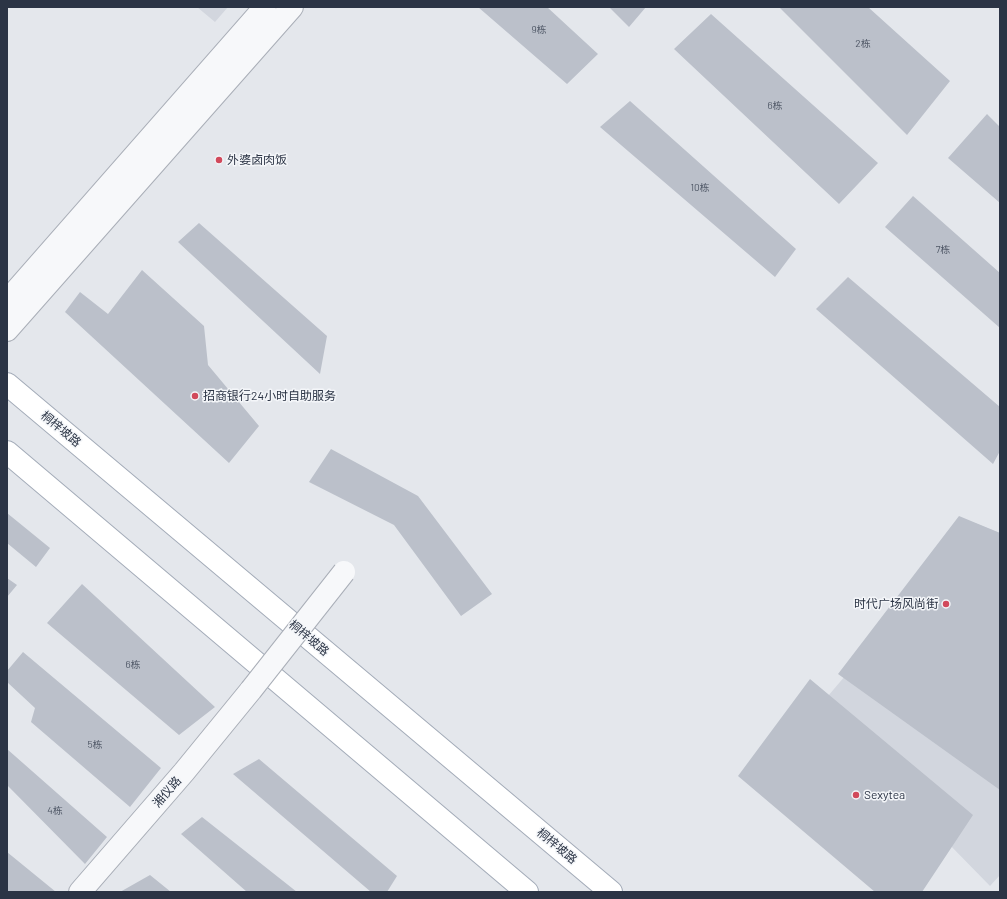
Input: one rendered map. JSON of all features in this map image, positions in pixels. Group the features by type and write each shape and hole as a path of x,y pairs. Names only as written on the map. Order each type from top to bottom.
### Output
{"main road":[{"name":"桐梓坡路","path":"7,384 611,892"},
{"path":"7,452 527,892"}],"street":[{"path":"7,301 265,7"},
{"path":"7,330 292,7"},
{"name":"湘仪路","path":"80,892 184,772 344,572"}],"shaded area":[{"path":"197,7 228,7 215,22"},
{"name":"时代广场风尚街","path":"975,523 1000,533 1000,875 990,886 817,709"}],"building":[{"path":"478,7 547,7 598,54 567,84"},
{"path":"609,7 646,7 629,27"},
{"path":"779,7 868,7 950,81 907,135"},
{"path":"711,14 878,163 839,204 674,49"},
{"path":"630,101 796,249 775,277 600,127"},
{"path":"987,114 1000,127 1000,203 948,158"},
{"path":"913,196 1000,273 1000,328 885,227"},
{"path":"199,223 327,336 320,374 178,242"},
{"name":"招商银行24小时自助服务","path":"142,270 204,326 208,365 259,426 229,463 65,312 80,292 108,314"},
{"path":"848,277 1000,407 1000,451 993,464 816,309"},
{"path":"331,449 418,496 492,594 461,616 394,525 309,482"},
{"path":"7,513 50,548 36,567 7,543"},
{"name":"时代广场风尚街","path":"959,516 1000,533 1000,790 838,674"},
{"path":"7,578 17,585 7,597"},
{"path":"82,584 215,707 179,735 47,623"},
{"path":"23,652 161,768 130,807 31,722 35,708 7,682 7,671"},
{"name":"Sexytea","path":"810,679 973,815 922,892 875,892 738,776"},
{"path":"7,749 107,837 85,864 7,785"},
{"path":"259,759 397,876 387,892 371,892 233,774"},
{"path":"202,817 297,892 247,892 181,834"},
{"path":"7,852 56,892 7,892"},
{"path":"150,875 171,892 120,892"}],"place":[{"name":"外婆卤肉饭","path":"219,160"},
{"name":"招商银行24小时自助服务","path":"195,396"},
{"name":"时代广场风尚街","path":"946,604"},
{"name":"Sexytea","path":"856,795"}]}
